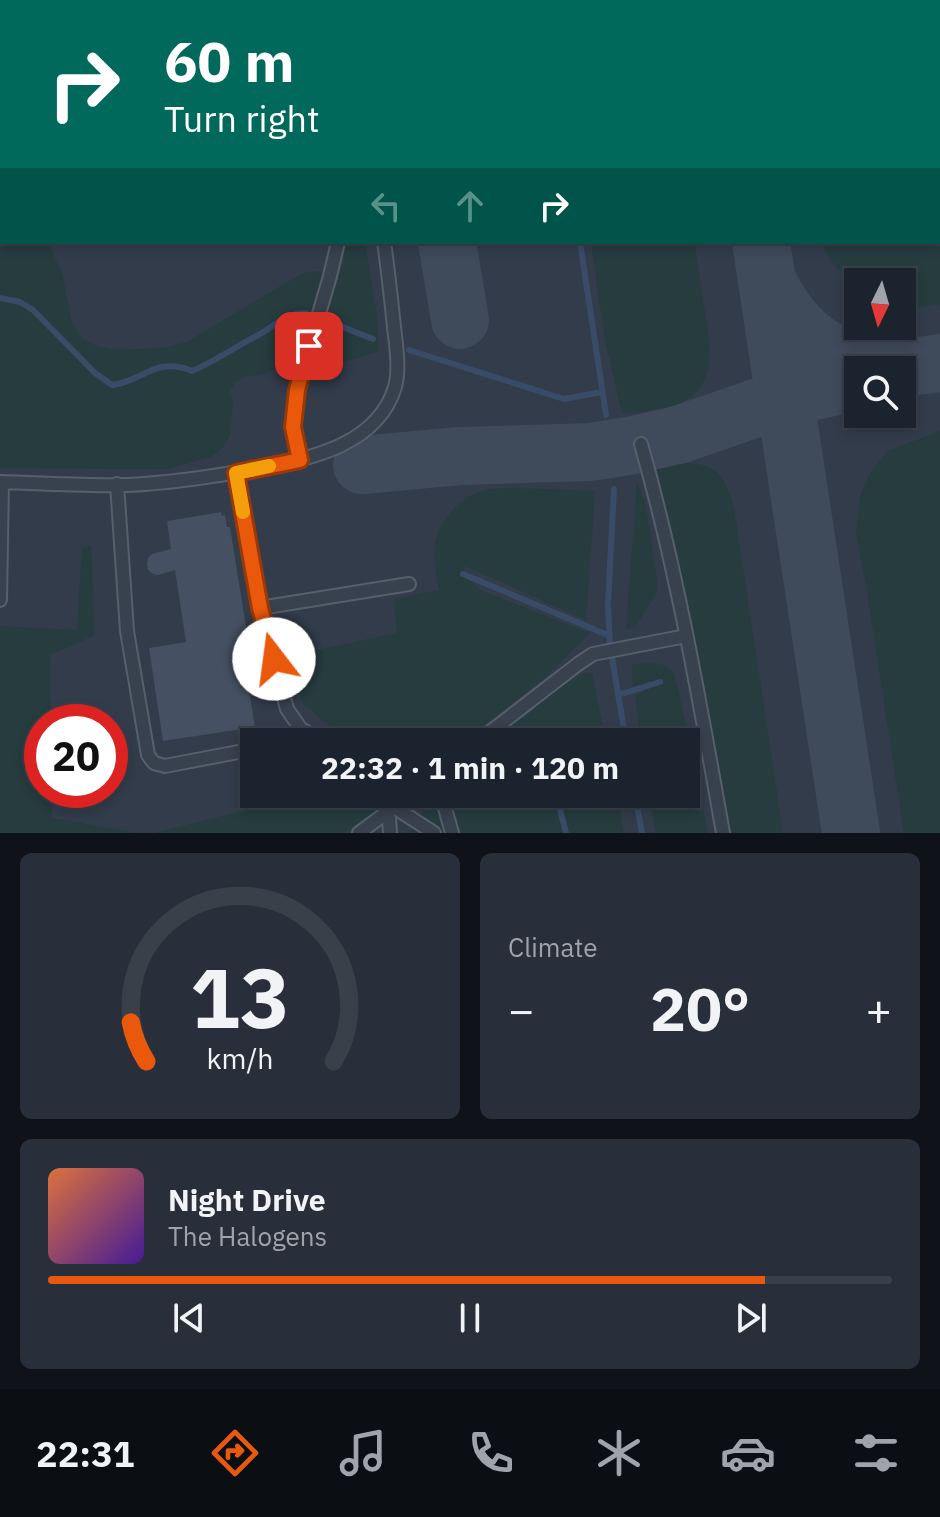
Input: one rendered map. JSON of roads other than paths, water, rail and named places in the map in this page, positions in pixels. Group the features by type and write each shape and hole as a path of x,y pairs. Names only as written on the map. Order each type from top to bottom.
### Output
{"lane":[{"path":"300,460 293,427 297,390 338,244"},
{"path":"0,600 1,482 117,484 179,481 236,473 333,450 366,430 384,410 394,389 397,372 384,244"},
{"path":"641,444 686,636 723,833"},
{"path":"236,473 260,608 287,709 300,728"},
{"path":"117,484 127,631 148,755 154,763 165,766 240,752"},
{"path":"260,608 409,584"},
{"path":"495,728 593,654 686,636"},
{"path":"359,833 392,808"},
{"path":"445,808 452,833"},
{"path":"390,810 390,833"},
{"path":"390,810 434,833"}],"waterway":[{"path":"580,244 606,415"},
{"path":"0,298 20,302 33,310 95,373 112,385 168,366 192,371 287,317 306,313"},
{"path":"330,322 373,339"},
{"path":"409,350 564,399 602,392"},
{"path":"614,489 608,605 610,645 624,728"},
{"path":"463,574 610,636"},
{"path":"618,695 660,682"},
{"path":"560,808 566,833"},
{"path":"638,808 642,833"}]}
